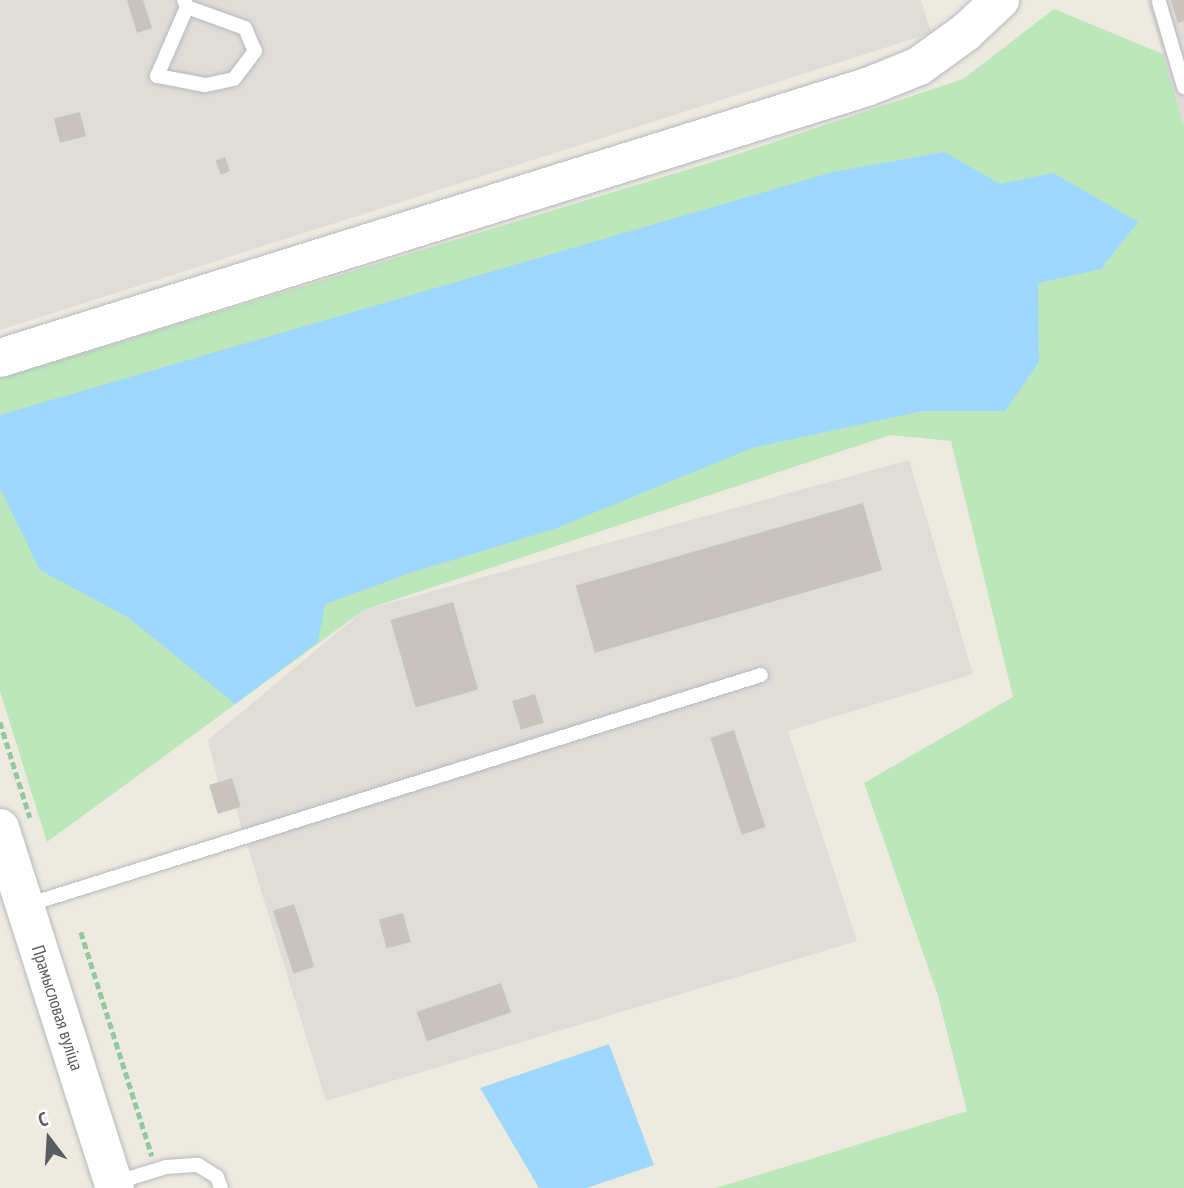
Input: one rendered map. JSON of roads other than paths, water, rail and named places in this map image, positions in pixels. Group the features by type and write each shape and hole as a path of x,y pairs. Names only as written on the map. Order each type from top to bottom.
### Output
{"street":[{"path":"0,358 867,87 919,66 966,32 1000,0"},
{"name":"Прамысловая вуліца","path":"16,827 24,906 115,1185"}],"lane":[{"path":"1159,2 1184,87"},
{"path":"186,4 245,28 255,51 234,79 205,85 157,76 186,4"},
{"path":"24,906 761,676"},
{"path":"115,1185 153,1171 198,1166 217,1177 221,1188"}],"water":[{"path":"944,152 1000,184 1053,173 1138,222 1101,269 1038,283 1039,362 1005,411 922,411 752,448 554,529 413,572 325,604 318,642 235,704 129,618 40,570 0,488 0,415 833,172"},
{"path":"609,1044 654,1165 587,1188 539,1188 480,1088"}]}
